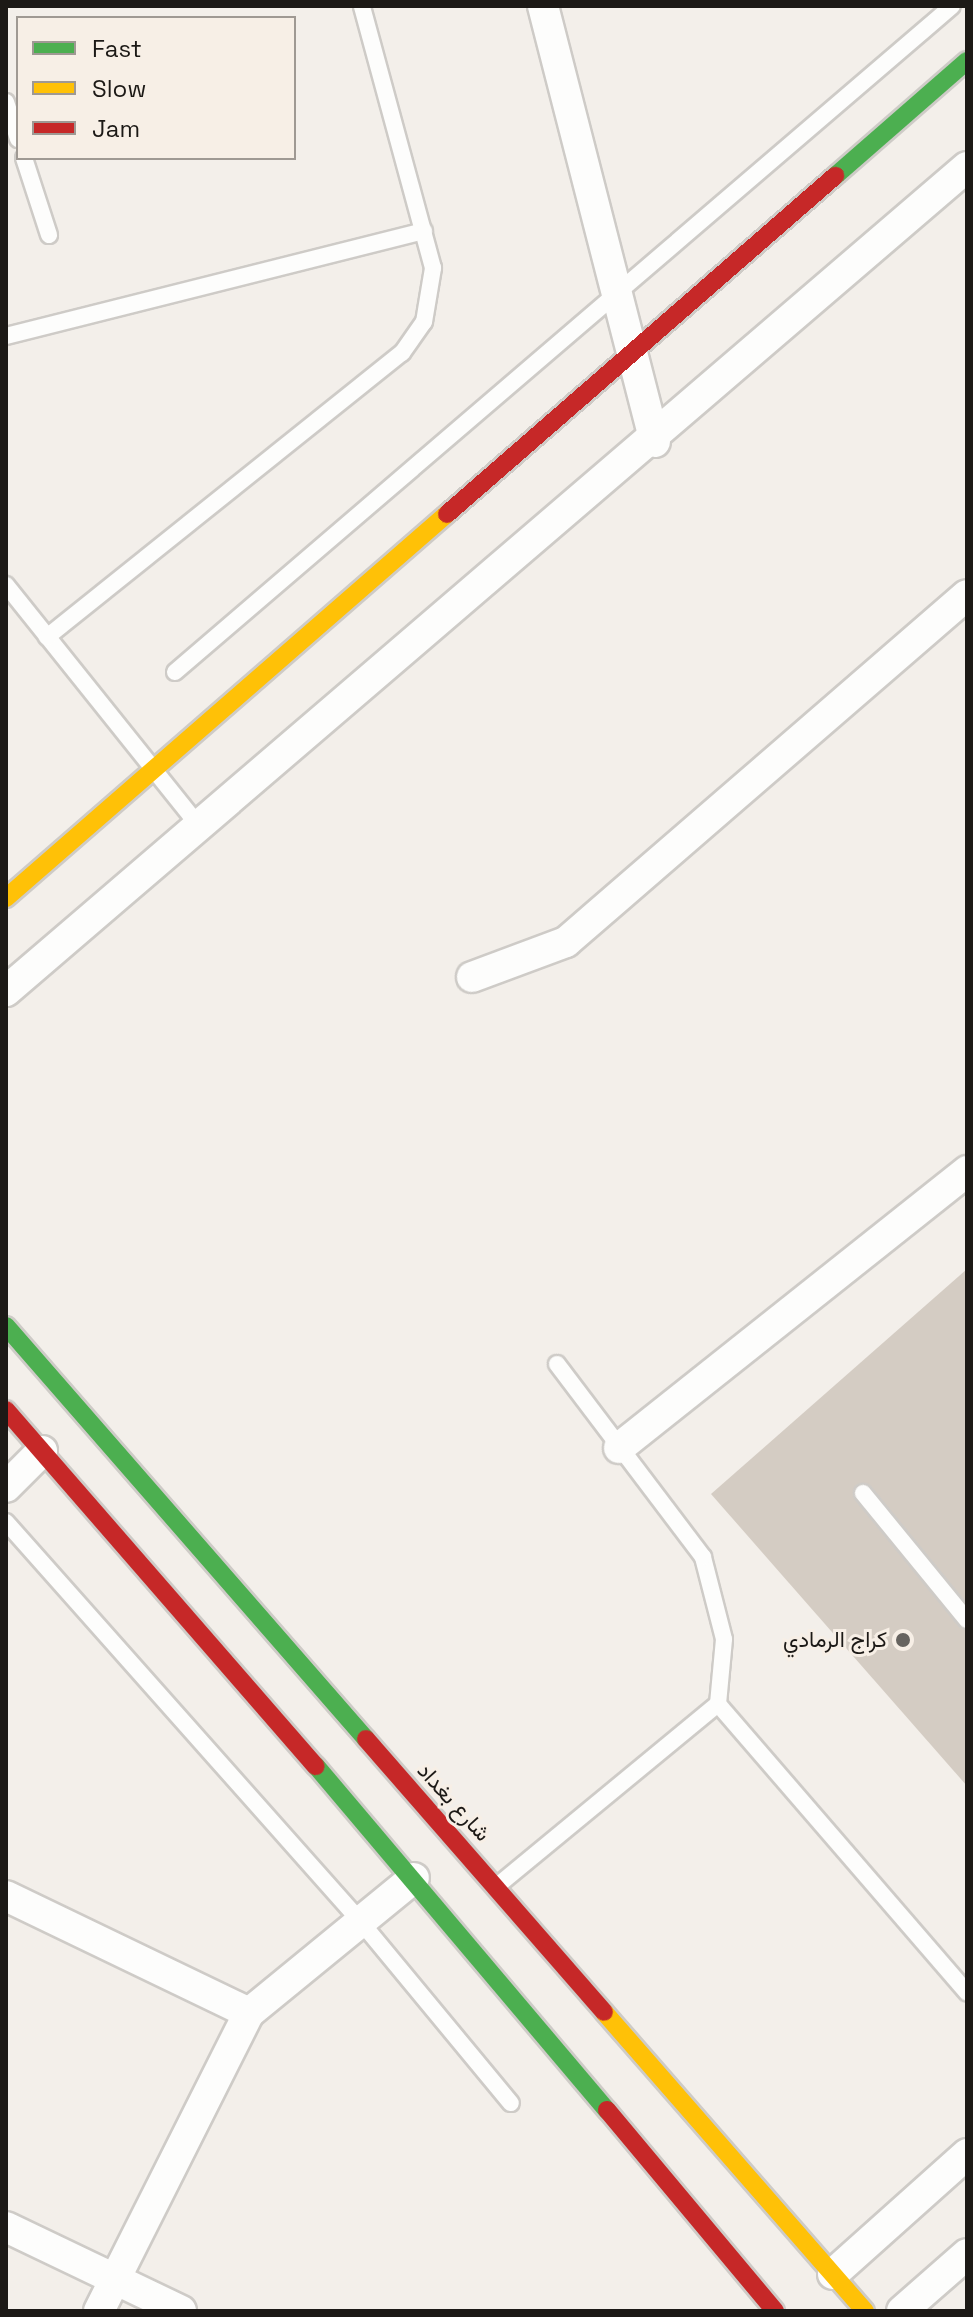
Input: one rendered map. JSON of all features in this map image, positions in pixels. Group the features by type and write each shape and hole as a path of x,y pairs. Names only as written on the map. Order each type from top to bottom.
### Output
{"main road":[{"path":"6,898 967,61"},
{"name":"شارع بغداد","path":"6,1326 865,2311"},
{"path":"6,1410 414,1878 775,2311"},
{"path":"347,1804 390,1766"}],"street":[{"path":"543,6 655,442"},
{"path":"6,991 655,442 967,167"},
{"path":"472,977 566,942 967,595"},
{"path":"619,1448 967,1171"},
{"path":"6,1487 42,1451"},
{"path":"99,2311 249,2013 414,1878"},
{"path":"6,1896 249,2013"},
{"path":"833,2274 967,2154"},
{"path":"6,2227 181,2311"},
{"path":"902,2311 967,2254"}],"lane":[{"path":"47,637 402,353 431,303 424,231 362,6"},
{"path":"175,672 619,298 952,6"},
{"path":"6,102 16,133"},
{"path":"25,160 49,235"},
{"path":"6,336 424,231"},
{"path":"6,585 199,826"},
{"path":"497,1886 718,1704 724,1639 703,1557 557,1364"},
{"path":"863,1493 967,1620"},
{"path":"6,1522 361,1922 511,2103"},
{"path":"718,1704 967,1992"}],"building":[{"name":"كراج الرمادي","path":"967,1269 967,1786 711,1494"}],"traffic: fast":[{"path":"835,176 967,61"},
{"path":"6,1326 366,1739"},
{"path":"316,1766 607,2110"}],"traffic: slow":[{"path":"6,898 447,514"},
{"path":"604,2012 865,2311"}],"traffic: jam":[{"path":"447,514 835,176"},
{"path":"6,1410 316,1766"},
{"path":"366,1739 604,2012"},
{"path":"607,2110 775,2311"}],"place":[{"name":"كراج الرمادي","path":"903,1640"}]}
